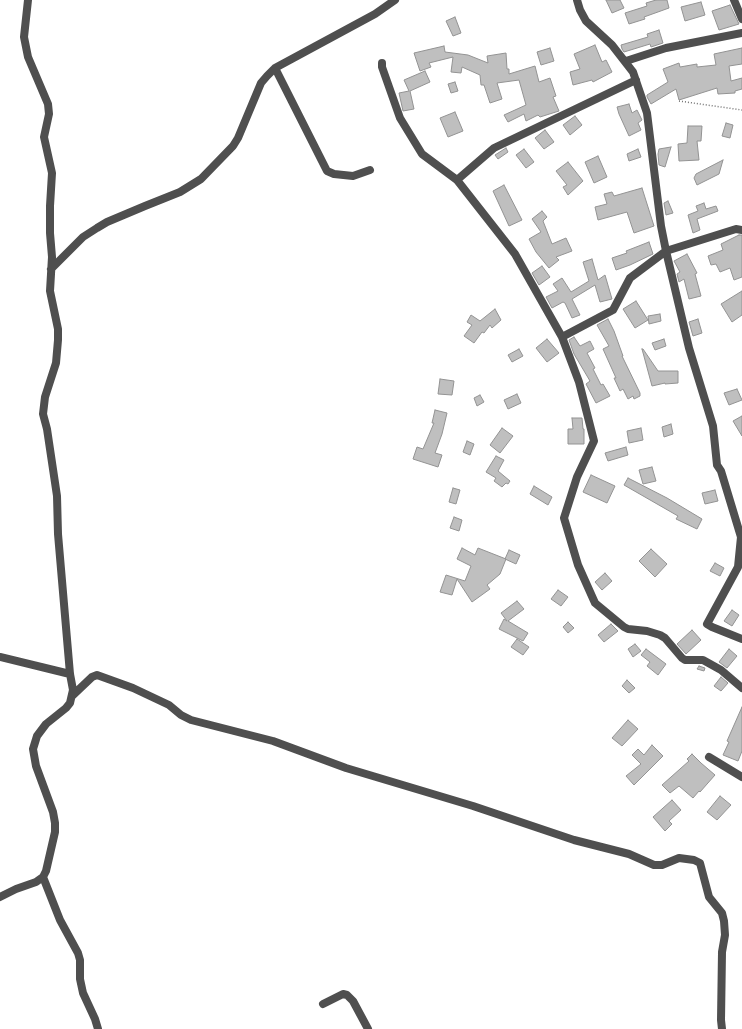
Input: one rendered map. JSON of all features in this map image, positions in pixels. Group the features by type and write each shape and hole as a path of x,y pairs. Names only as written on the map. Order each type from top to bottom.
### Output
{"street":[{"path":"0,897 16,889 36,882 43,877 46,871 54,840 55,823 53,812 36,766 33,749 37,736 46,724 70,703 73,690 70,674 58,534 57,496 47,430 43,414 45,398 56,363 58,340 58,329 50,291 50,206 52,173 44,137 49,114 48,104 28,57 24,37 28,0"},
{"path":"51,268 83,237 107,222 180,192 201,179 233,146 238,138 261,83 275,68 356,25 395,0"},
{"path":"577,0 586,21 612,45 626,61 636,80 647,113 661,226 666,251 689,348 713,426 717,465 721,471 741,537 740,568 707,624 742,639"},
{"path":"734,0 742,19"},
{"path":"626,61 666,48 742,33"},
{"path":"382,63 382,67 400,118 422,154 457,180 515,254 562,337 579,382 594,441 577,476 564,518 578,565 594,603 624,627 628,629 647,631 665,638 685,660 703,660 722,670 742,688"},
{"path":"275,68 327,170 334,174 353,176 370,170"},
{"path":"457,180 494,148 636,80"},
{"path":"562,337 613,310 630,278 666,251 736,229 742,230"},
{"path":"0,657 70,674"},
{"path":"72,696 92,677 97,676 133,688 169,705 181,715 191,720 273,741 346,768 473,806 574,840 629,854 654,865 662,865 679,858 694,860 700,863 709,897 722,913 724,921 725,934 722,964 722,1029"},
{"path":"709,757 742,777"},
{"path":"43,877 60,920 78,953 80,960 80,979 83,993 98,1029"},
{"path":"323,1004 343,994 347,995 353,1001 368,1029"}],"path":[{"path":"679,101 742,110"}],"building":[{"path":"606,0 620,0 624,8 612,13"},
{"path":"656,0 667,0 669,8 644,17 645,19 629,24 625,13 647,6 646,3"},
{"path":"701,2 705,15 685,21 681,7"},
{"path":"730,5 739,24 719,30 712,11"},
{"path":"455,17 461,33 453,36 446,21"},
{"path":"659,30 663,43 651,47 650,44 624,52 622,49 621,45 648,37 647,34"},
{"path":"595,45 602,62 606,60 612,72 593,82 592,80 573,85 570,72 580,69 574,54"},
{"path":"444,46 445,52 468,55 488,63 487,56 506,53 507,69 509,69 509,74 535,66 539,82 550,78 556,96 553,97 559,111 540,117 538,115 526,121 524,114 508,122 504,115 526,105 519,80 497,83 502,99 490,103 484,85 481,85 480,75 462,67 461,73 451,72 453,57 429,63 431,67 420,71 414,53"},
{"path":"550,48 554,61 541,65 537,52"},
{"path":"742,48 742,64 729,66 731,81 742,78 742,89 735,91 735,93 718,94 717,88 679,100 676,89 651,104 647,97 647,95 668,82 663,69 679,63 680,67 697,64 697,67 716,65 714,54"},
{"path":"425,71 430,82 410,91 414,109 403,111 399,93 409,91 404,80"},
{"path":"455,82 458,91 451,93 448,84"},
{"path":"629,104 632,113 637,110 642,120 638,123 641,130 629,136 617,107"},
{"path":"455,112 463,131 448,137 440,118"},
{"path":"575,116 582,125 570,135 563,125"},
{"path":"726,123 733,125 730,138 722,136"},
{"path":"688,126 702,126 701,141 697,141 699,160 679,161 678,144 687,143"},
{"path":"545,130 554,142 544,149 535,138"},
{"path":"671,147 665,167 659,165 659,149"},
{"path":"506,148 508,152 498,159 495,155"},
{"path":"524,149 534,162 526,168 516,155"},
{"path":"638,149 641,157 629,161 627,154"},
{"path":"598,156 607,177 594,183 585,162"},
{"path":"723,160 719,174 697,185 694,178 696,174"},
{"path":"568,162 583,181 568,195 563,187 567,185 556,171"},
{"path":"504,185 522,220 509,226 493,191"},
{"path":"642,188 654,226 634,233 627,212 598,220 595,207 607,204 604,194 612,192 614,196"},
{"path":"668,201 673,213 666,215 664,203"},
{"path":"704,203 706,209 716,206 718,211 697,219 700,230 693,233 688,215 698,211 696,206"},
{"path":"542,211 547,217 543,221 552,244 566,238 572,251 556,257 559,260 549,268 536,252 529,239 541,232 532,219"},
{"path":"742,235 742,277 734,280 730,268 720,272 716,264 711,265 708,256 723,250 721,244"},
{"path":"649,242 653,254 616,270 612,258 627,253 626,251"},
{"path":"687,254 697,273 695,274 701,296 689,299 684,279 679,282 677,274 680,272 674,261"},
{"path":"592,259 598,280 605,275 612,299 600,302 595,285 572,299 580,315 572,318 565,303 563,302 552,308 546,297 558,291 553,284 562,278 571,292 589,281 583,262"},
{"path":"542,266 550,277 539,285 532,273"},
{"path":"742,291 742,315 732,322 721,304"},
{"path":"636,301 648,320 635,328 623,309"},
{"path":"495,309 501,320 492,328 490,325 484,333 482,332 474,343 464,336 472,325 467,322 471,315 480,321"},
{"path":"660,314 661,321 649,324 648,316"},
{"path":"608,319 614,331 622,356 640,393 640,396 634,399 633,396 628,399 623,389 620,391 603,349 609,346 597,325"},
{"path":"698,319 702,333 693,336 689,322"},
{"path":"574,337 580,346 590,341 594,349 587,353 595,368 593,369 601,385 603,384 610,396 596,403 586,384 590,381 574,354 569,340"},
{"path":"547,339 559,353 547,362 536,348"},
{"path":"664,339 666,346 655,350 652,343"},
{"path":"519,349 523,356 512,362 508,355"},
{"path":"642,349 658,371 678,371 678,383 665,383 652,386"},
{"path":"440,379 454,381 452,395 438,394"},
{"path":"737,389 742,400 729,405 724,393"},
{"path":"517,394 521,403 508,409 504,400"},
{"path":"480,395 484,402 477,406 474,398"},
{"path":"435,410 447,413 442,434 435,453 442,455 438,467 413,459 417,447 423,449 434,423 432,423"},
{"path":"742,416 742,436 733,421"},
{"path":"572,418 582,418 584,444 568,444 568,429 573,429"},
{"path":"671,424 673,434 664,437 662,427"},
{"path":"502,428 513,436 500,453 490,445"},
{"path":"641,428 643,440 629,443 627,431"},
{"path":"467,441 474,444 470,455 463,452"},
{"path":"626,447 628,455 608,461 605,453"},
{"path":"496,456 504,460 498,471 510,481 502,487 494,481 496,478 486,472"},
{"path":"652,467 656,481 643,484 639,470"},
{"path":"591,475 615,486 607,503 583,492"},
{"path":"628,478 667,498 702,519 697,529 676,519 678,516 624,485"},
{"path":"534,486 552,497 548,505 530,494"},
{"path":"453,488 460,490 456,504 449,502"},
{"path":"715,490 718,501 705,504 702,493"},
{"path":"454,517 462,520 459,531 450,528"},
{"path":"462,548 475,555 478,548 506,559 500,574 487,585 490,589 472,602 457,579 452,595 440,592 446,575 465,581 471,566 457,559"},
{"path":"651,549 667,564 655,577 639,561"},
{"path":"509,550 520,555 516,564 505,559"},
{"path":"715,563 724,568 720,576 710,571"},
{"path":"605,573 612,581 602,590 595,582"},
{"path":"558,590 568,597 561,606 551,599"},
{"path":"517,601 524,609 508,621 528,633 523,641 499,629 504,619 507,621 501,613"},
{"path":"732,610 739,615 732,626 724,621"},
{"path":"568,622 574,628 568,633 563,627"},
{"path":"611,624 618,631 604,642 598,635"},
{"path":"692,630 701,640 686,654 677,644"},
{"path":"517,639 529,647 523,655 511,647"},
{"path":"635,644 641,651 633,657 628,649"},
{"path":"646,649 666,664 658,675 647,666 650,662 641,655"},
{"path":"729,649 737,656 727,668 719,662"},
{"path":"699,666 705,668 704,671 697,669"},
{"path":"721,677 728,683 721,691 714,686"},
{"path":"627,680 635,688 629,693 622,686"},
{"path":"742,707 742,751 738,761 723,755 729,742 727,741"},
{"path":"628,720 638,729 622,746 612,738"},
{"path":"652,745 663,756 634,785 626,776 641,764 632,755 638,749 644,755"},
{"path":"692,754 715,775 693,798 679,786 670,793 662,785 689,761 687,759"},
{"path":"720,796 731,805 717,820 707,812"},
{"path":"672,800 681,810 669,821 672,824 665,831 653,817"}]}
